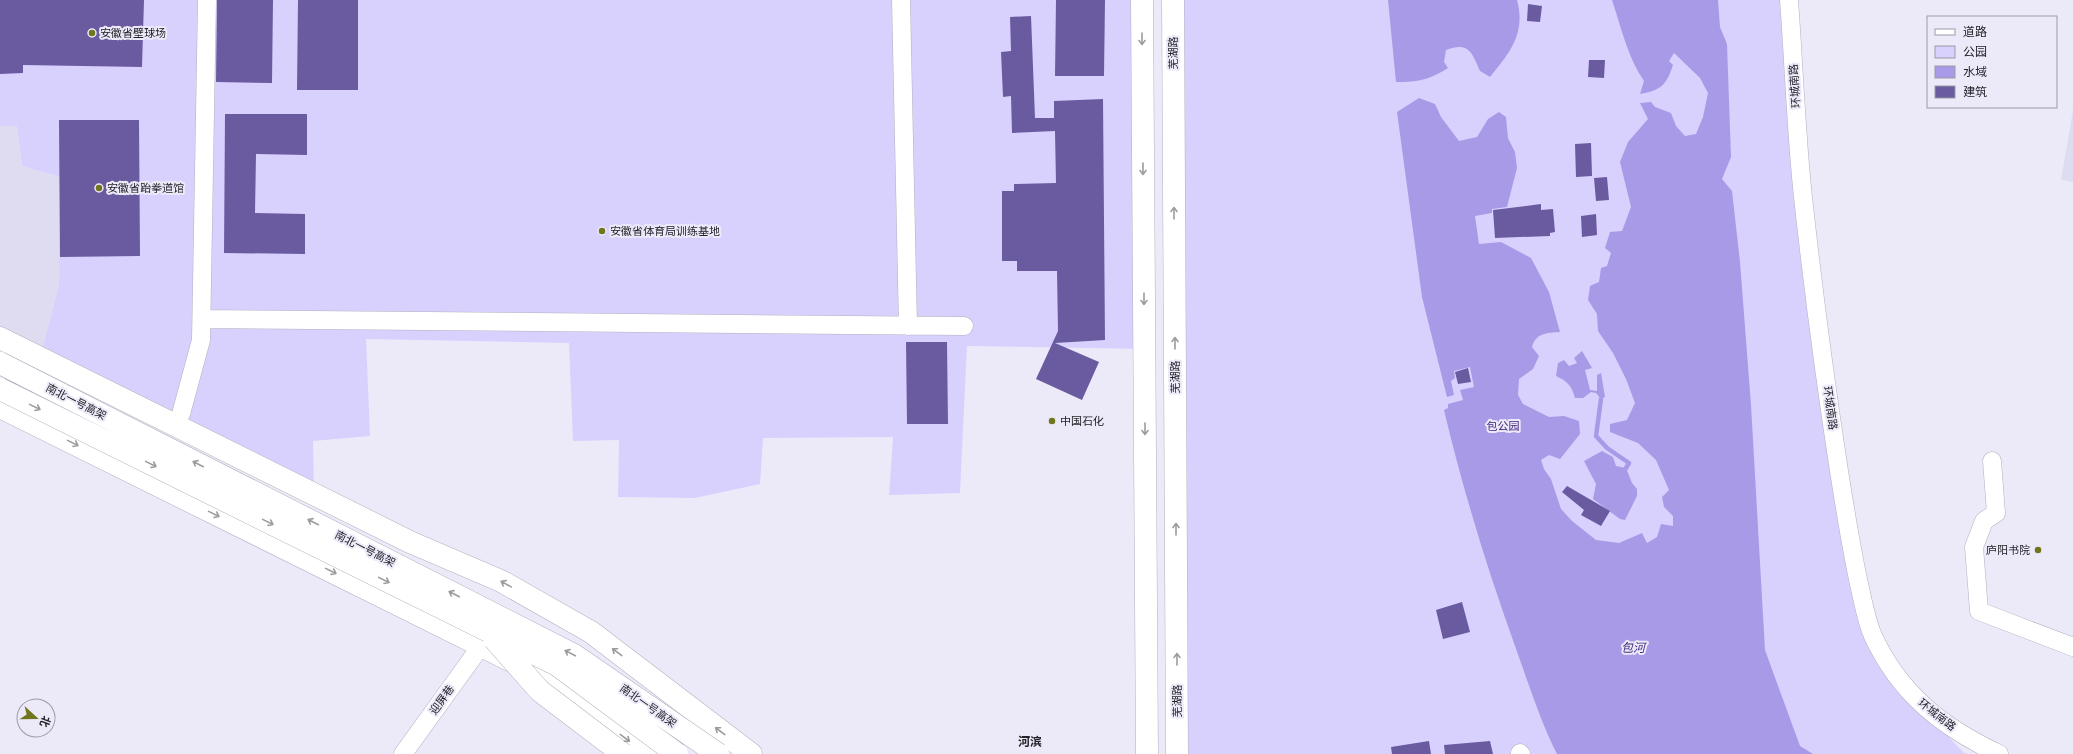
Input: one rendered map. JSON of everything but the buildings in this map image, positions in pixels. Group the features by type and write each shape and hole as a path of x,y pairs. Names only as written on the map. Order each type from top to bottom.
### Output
{"main road":[{"path":"1142,0 1147,754"},
{"name":"芜湖路","path":"1173,0 1178,754"},
{"path":"0,328 340,496 410,542"},
{"path":"0,338 410,542 501,581 591,632 751,754"},
{"name":"南北一号高架","path":"0,363 574,655 718,754"},
{"name":"南北一号高架","path":"0,389 485,639 556,665 677,754"},
{"path":"0,407 485,639 548,679 644,753"},
{"path":"485,639 540,692 622,754"}],"street":[{"path":"181,414 201,340 207,0"},
{"path":"901,0 908,326"},
{"name":"环城南路","path":"1789,0 1803,196 1815,293 1844,503 1865,610 1872,634 1883,655 1896,676 1921,704 1953,729 1999,754"},
{"path":"202,320 964,326"},
{"path":"1992,461 1996,513 1984,521 1974,547 1979,611 2073,647"},
{"name":"迎屏巷","path":"403,754 485,639"}],"shaded area":[{"path":"2073,110 2073,182 2061,180"},
{"path":"0,126 17,126 22,166 60,177 59,284 40,358 0,338"}],"green space":[{"name":"安徽省体育局训练基地","path":"0,0 1142,0 1144,349 967,346 960,493 889,495 893,437 763,438 760,484 695,498 618,497 619,440 573,441 569,343 366,339 370,436 313,441 314,494 40,358 59,284 60,177 22,166 17,126 0,126"},
{"name":"包公园","path":"1173,0 1792,0 1838,483 1883,669 1964,753 1968,754 1177,754"}],"water":[{"path":"1388,0 1517,0 1519,12 1518,33 1510,51 1490,77 1480,71 1469,50 1460,47 1446,50 1444,62 1448,68 1441,72 1423,80 1396,82"},
{"name":"包河","path":"1612,0 1718,0 1720,27 1727,44 1731,157 1722,179 1732,191 1740,262 1751,405 1765,650 1800,746 1813,754 1557,754 1540,714 1505,617 1485,558 1459,470 1444,410 1448,408 1448,404 1463,400 1460,390 1474,387 1470,367 1454,371 1455,378 1451,381 1454,395 1447,397 1422,297 1397,112 1419,98 1435,104 1441,117 1459,141 1477,137 1488,119 1499,112 1506,117 1508,138 1515,152 1517,168 1507,207 1492,209 1492,213 1475,216 1479,244 1501,242 1531,258 1549,292 1560,332 1546,333 1539,336 1534,342 1532,347 1539,356 1533,369 1519,379 1518,395 1523,404 1549,417 1564,416 1579,421 1580,434 1560,459 1549,455 1541,460 1544,469 1551,479 1561,509 1572,521 1596,540 1619,543 1642,533 1647,543 1657,537 1661,524 1673,526 1673,516 1664,507 1662,497 1669,490 1656,460 1638,443 1610,432 1610,424 1627,420 1635,403 1626,379 1613,353 1598,331 1597,314 1588,300 1590,286 1599,282 1601,268 1607,266 1611,253 1605,248 1610,232 1622,231 1631,207 1620,162 1628,142 1648,119 1640,103 1651,102 1655,107 1671,113 1676,126 1685,136 1696,134 1703,117 1708,93 1700,78 1674,53 1669,61 1673,65 1668,78 1662,86 1653,91 1640,94 1644,81 1629,52"},
{"path":"1582,351 1592,368 1585,370 1590,390 1597,391 1597,375 1601,373 1605,397 1601,399 1596,393 1591,392 1583,398 1575,398 1568,384 1556,376 1558,363 1564,360 1569,366 1577,363 1574,358"},
{"path":"1602,451 1613,457 1616,466 1626,468 1632,483 1637,489 1637,496 1625,520 1620,519 1593,499 1596,484 1584,461"}],"waterway":[{"path":"1601,399 1596,436 1607,448 1629,463 1626,468"}],"place":[{"name":"安徽省壁球场","path":"92,33"},
{"name":"安徽省跆拳道馆","path":"99,188"},
{"name":"安徽省体育局训练基地","path":"602,231"},
{"name":"中国石化","path":"1052,421"},
{"name":"庐阳书院","path":"2038,550"}],"district":[{"name":"河滨","path":"1030,742"}]}
